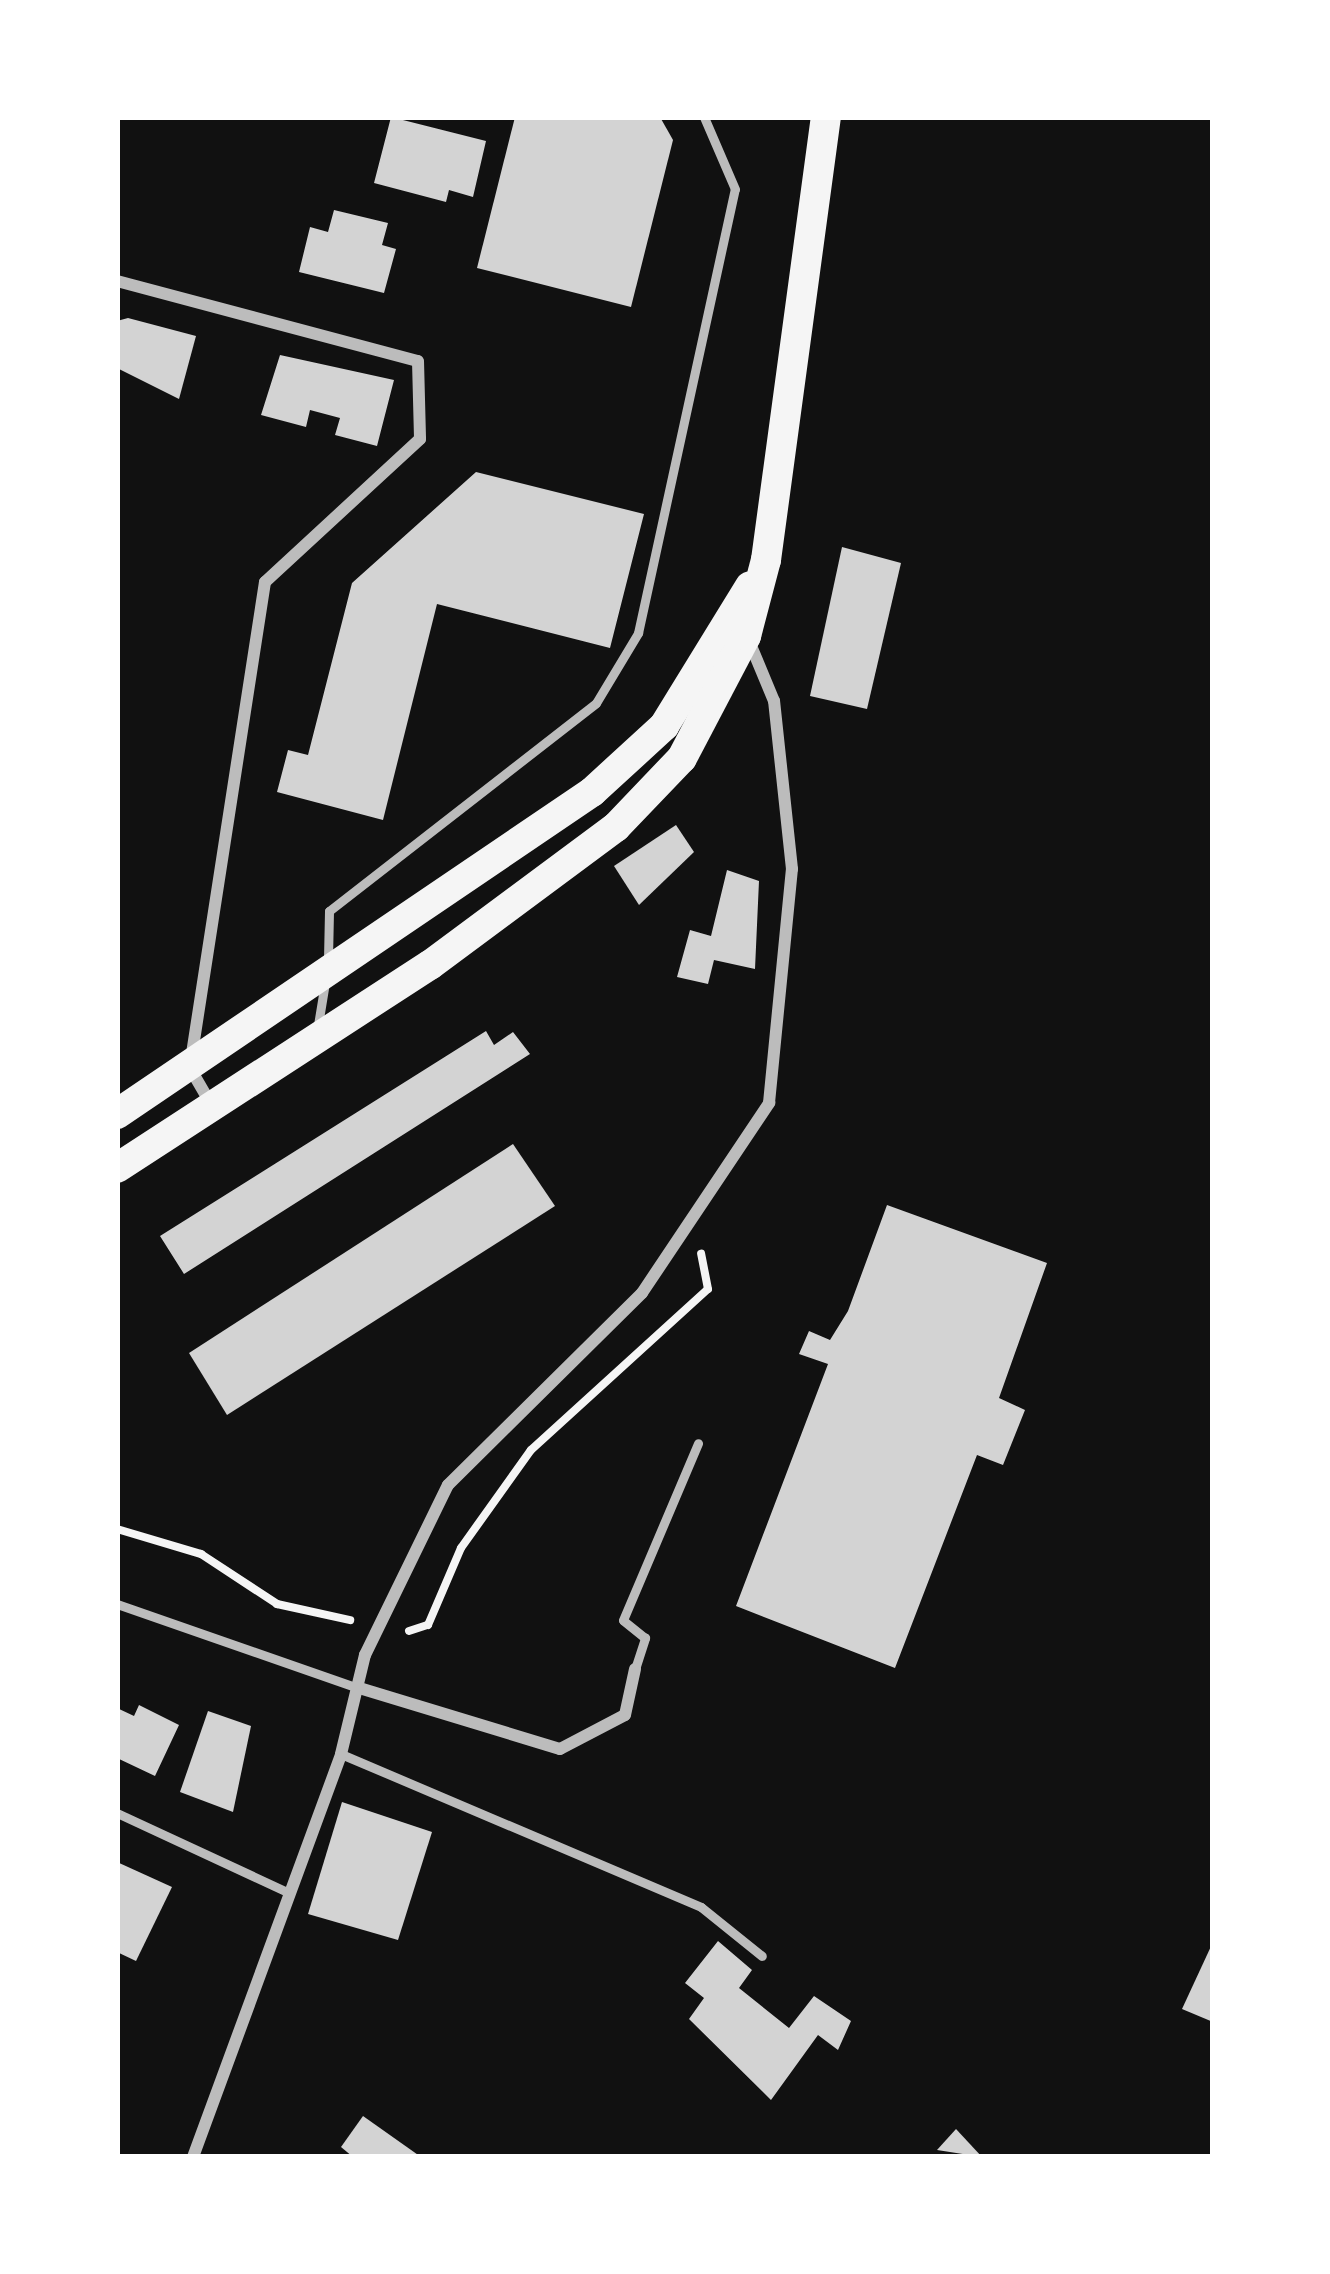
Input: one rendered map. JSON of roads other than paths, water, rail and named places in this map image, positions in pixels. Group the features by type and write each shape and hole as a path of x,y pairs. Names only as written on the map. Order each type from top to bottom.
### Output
{"main road":[{"path":"117,1168 316,1042 616,827 682,758 746,636 766,560 820,124"},
{"path":"117,1114 326,977 592,792 664,726 766,560"}],"street":[{"path":"117,281 418,361 420,439 265,582 190,1068 212,1107"},
{"path":"193,2157 340,1754 356,1688 448,1485 642,1293 769,1103 792,869 774,700 746,636"},
{"path":"356,1688 560,1749 626,1714 635,1669"}],"lane":[{"path":"316,1042 329,911 596,703 638,633 735,189 704,117"},
{"path":"635,1669 645,1638 623,1619 698,1443"},
{"path":"117,1604 356,1688"},
{"path":"340,1754 701,1906 762,1956"},
{"path":"117,1813 290,1893"}]}
